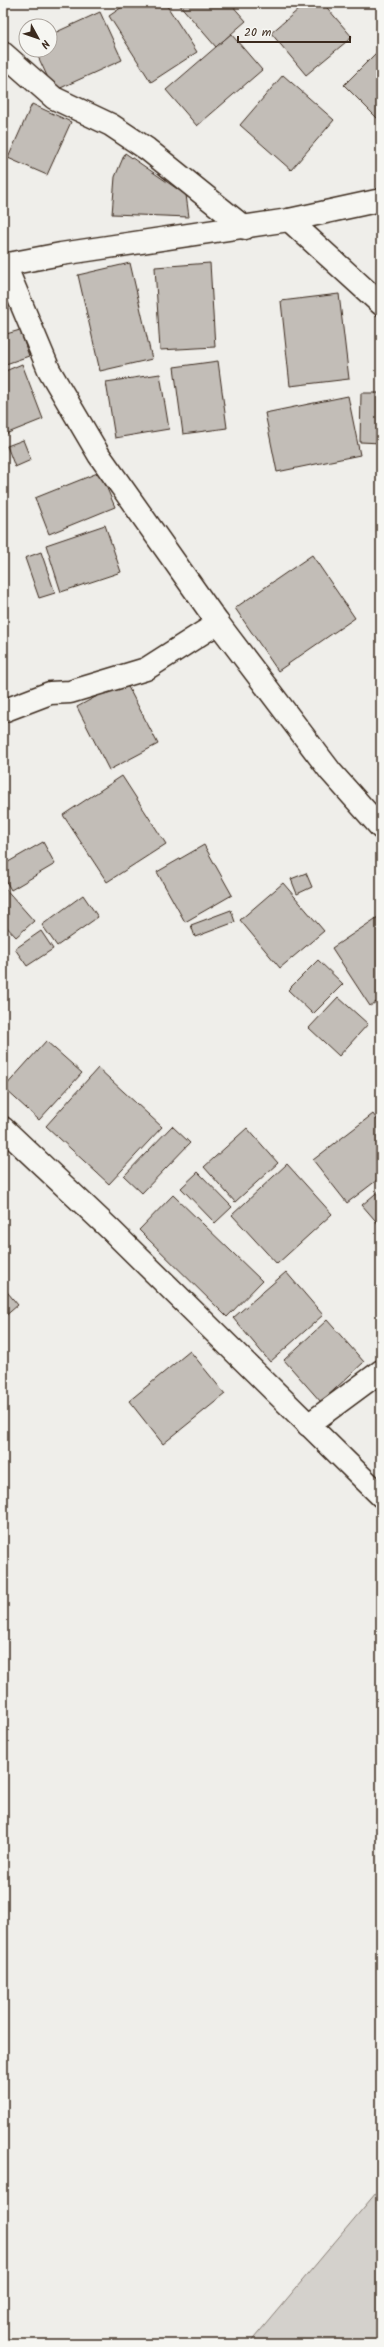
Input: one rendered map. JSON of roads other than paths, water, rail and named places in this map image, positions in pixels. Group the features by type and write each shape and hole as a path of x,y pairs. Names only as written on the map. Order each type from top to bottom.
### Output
{"street":[{"path":"3,53 54,98 82,110 123,133 146,149 245,228"},
{"path":"381,200 245,228 61,254 4,265 49,370 99,455 218,623 331,772 381,828"},
{"path":"289,220 381,304"},
{"path":"3,711 50,694 70,692 146,669 218,623"},
{"path":"3,1128 110,1230 381,1496"},
{"path":"308,1425 381,1371"}]}
